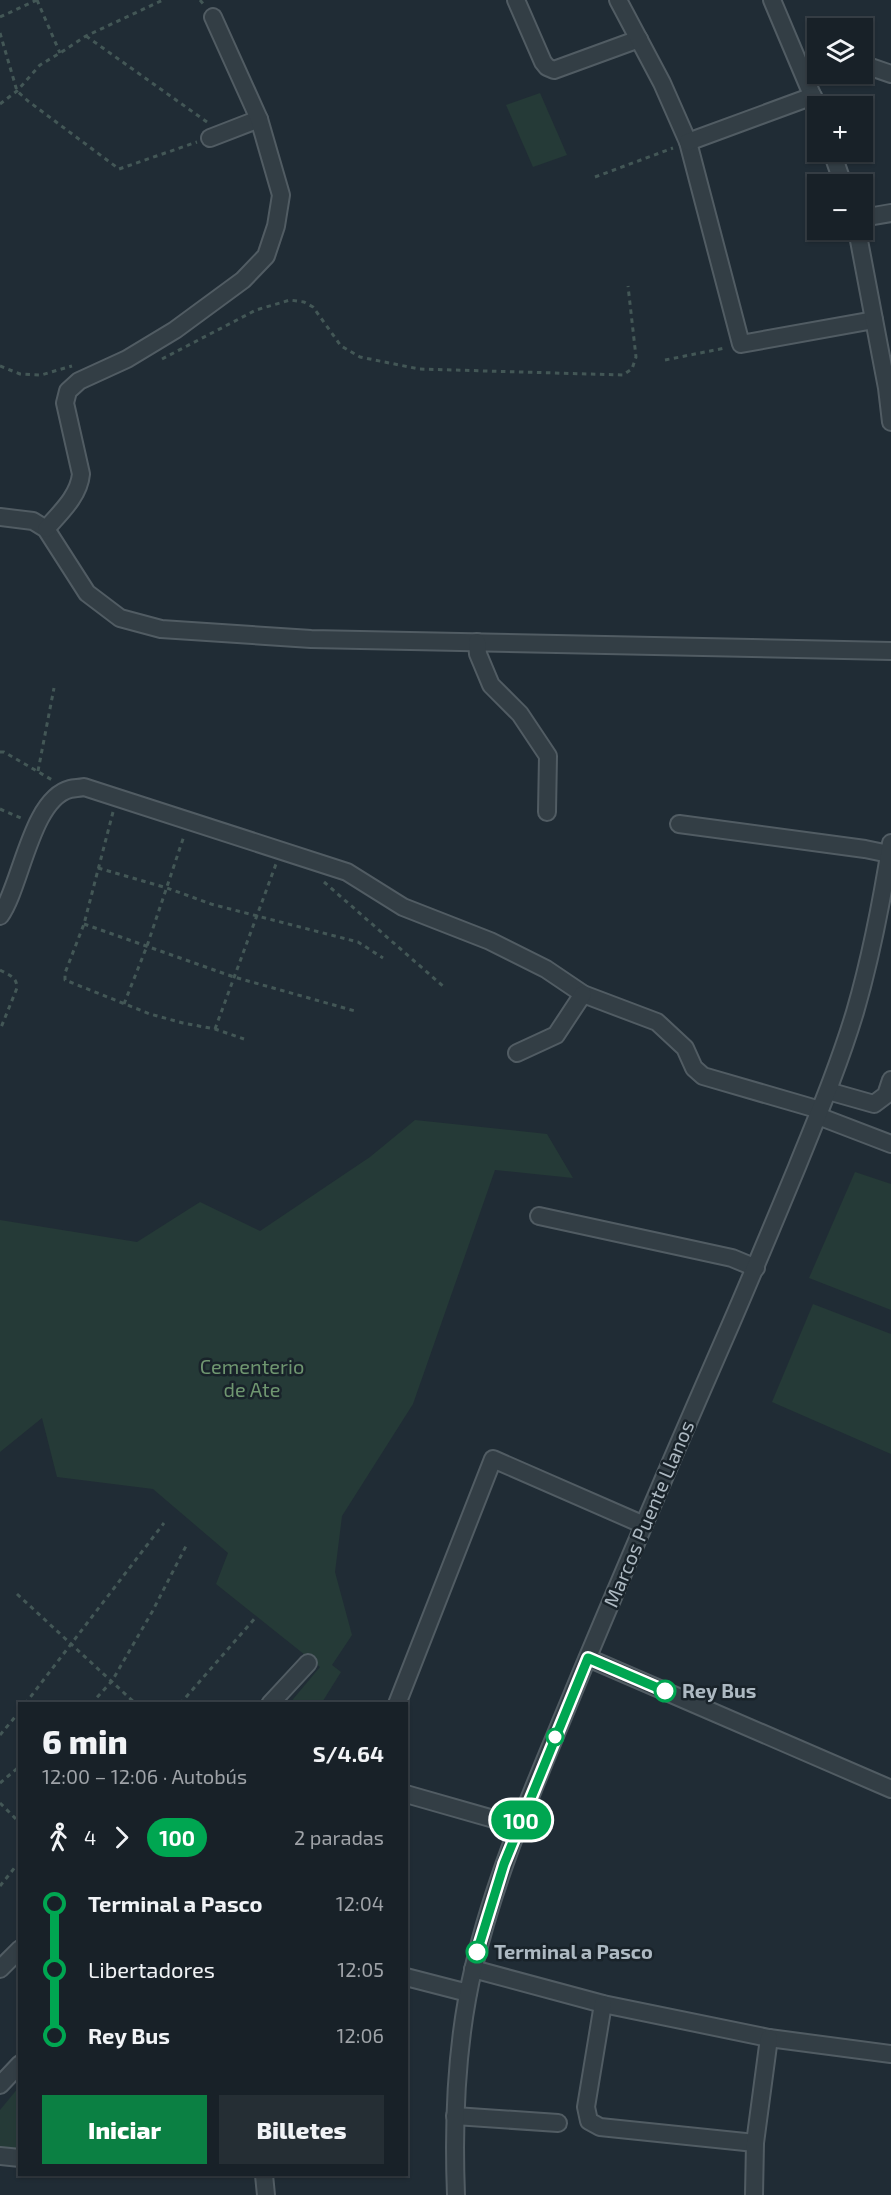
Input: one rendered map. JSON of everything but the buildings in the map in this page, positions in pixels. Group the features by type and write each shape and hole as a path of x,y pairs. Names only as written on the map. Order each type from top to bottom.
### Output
{"street":[{"path":"516,0 543,62 554,70 639,39"},
{"path":"618,0 662,83 688,142 741,344 881,330"},
{"path":"772,0 807,66"},
{"path":"46,529 65,507 80,484 81,474 65,403 68,391 79,381 127,359 175,330 243,280 266,255 276,226 281,195 259,120 213,17"},
{"path":"873,68 891,74"},
{"path":"688,142 807,105"},
{"path":"217,136 259,120"},
{"path":"873,216 891,213"},
{"path":"859,240 881,330 891,420"},
{"path":"0,516 33,521 46,529 87,593 120,618 161,629 311,639 891,651"},
{"path":"477,642 478,654 490,685 520,714 548,756 548,812"},
{"path":"0,916 43,812 57,796 69,789 84,787 347,872 403,906 490,942 546,969 583,994 657,1022 685,1048 694,1068 703,1076 819,1113 891,1144"},
{"path":"679,824 865,849 890,849"},
{"name":"Marcos Puente Llanos","path":"456,2195 455,2116 460,2052 468,1993 491,1902 519,1826 588,1658 756,1268 828,1090 856,1009 867,967 890,849"},
{"path":"517,1053 555,1035 583,994"},
{"path":"828,1090 874,1104 886,1095 891,1080"},
{"path":"539,1215 732,1258 756,1268"},
{"path":"398,1702 493,1459 644,1525"},
{"path":"588,1658 891,1789"},
{"path":"272,1702 308,1663"},
{"path":"408,1795 519,1826"},
{"path":"0,1969 18,1951"},
{"path":"473,1969 603,2004 769,2038 891,2054"},
{"path":"408,1978 468,1993"},
{"path":"603,2004 586,2108 589,2121 600,2127 754,2143"},
{"path":"754,2195 754,2143 769,2038"},
{"path":"0,2085 18,2066"},
{"path":"455,2116 558,2123"},
{"path":"0,2156 18,2158"},
{"path":"264,2176 266,2195"}],"path":[{"path":"0,17 37,0 60,53"},
{"path":"0,104 17,91 40,65 86,36 163,0"},
{"path":"0,33 17,91 119,169 217,136"},
{"path":"86,36 217,136"},
{"path":"595,177 688,142"},
{"path":"154,362 256,310 290,300 304,302 313,307 341,346 360,357 419,369 623,375 632,369 636,357 628,286"},
{"path":"665,360 741,344"},
{"path":"0,366 20,374 41,375 70,366 90,368 100,372"},
{"path":"38,771 54,688"},
{"path":"0,752 4,752 69,789"},
{"path":"117,799 84,924 65,973 65,980 124,1004 244,1039"},
{"path":"0,809 38,825"},
{"path":"124,1004 147,946 188,822"},
{"path":"215,1029 281,851"},
{"path":"303,859 317,876 444,987"},
{"path":"98,868 256,917 358,942 383,958"},
{"path":"84,924 234,977 355,1011"},
{"path":"0,970 17,982 17,988 0,1030"},
{"path":"27,1702 164,1523"},
{"path":"93,1702 112,1682 186,1546"},
{"path":"17,1594 134,1702"},
{"path":"182,1702 256,1617"},
{"path":"0,1735 18,1713"},
{"path":"0,1783 18,1768"},
{"path":"0,1803 18,1821"},
{"path":"0,1886 18,1864"}],"green space":[{"path":"540,93 567,155 533,167 506,105"},
{"name":"Cementerio de Ate","path":"415,1120 547,1134 573,1178 495,1170 413,1404 342,1516 335,1572 352,1635 332,1665 341,1672 322,1702 291,1702 320,1667 216,1584 228,1553 153,1489 57,1477 42,1418 0,1452 0,1220 137,1242 200,1202 260,1231 370,1157"},
{"path":"855,1172 891,1184 891,1310 809,1278"},
{"path":"813,1304 891,1334 891,1454 772,1402"},
{"path":"18,2088 18,2150 0,2148 0,2110"}],"bus line":[{"name":"100","path":"477,1952 504,1864 588,1658 665,1691"}],"place":[{"name":"Rey Bus","path":"665,1691"},
{"name":"Terminal a Pasco","path":"477,1952"}]}
